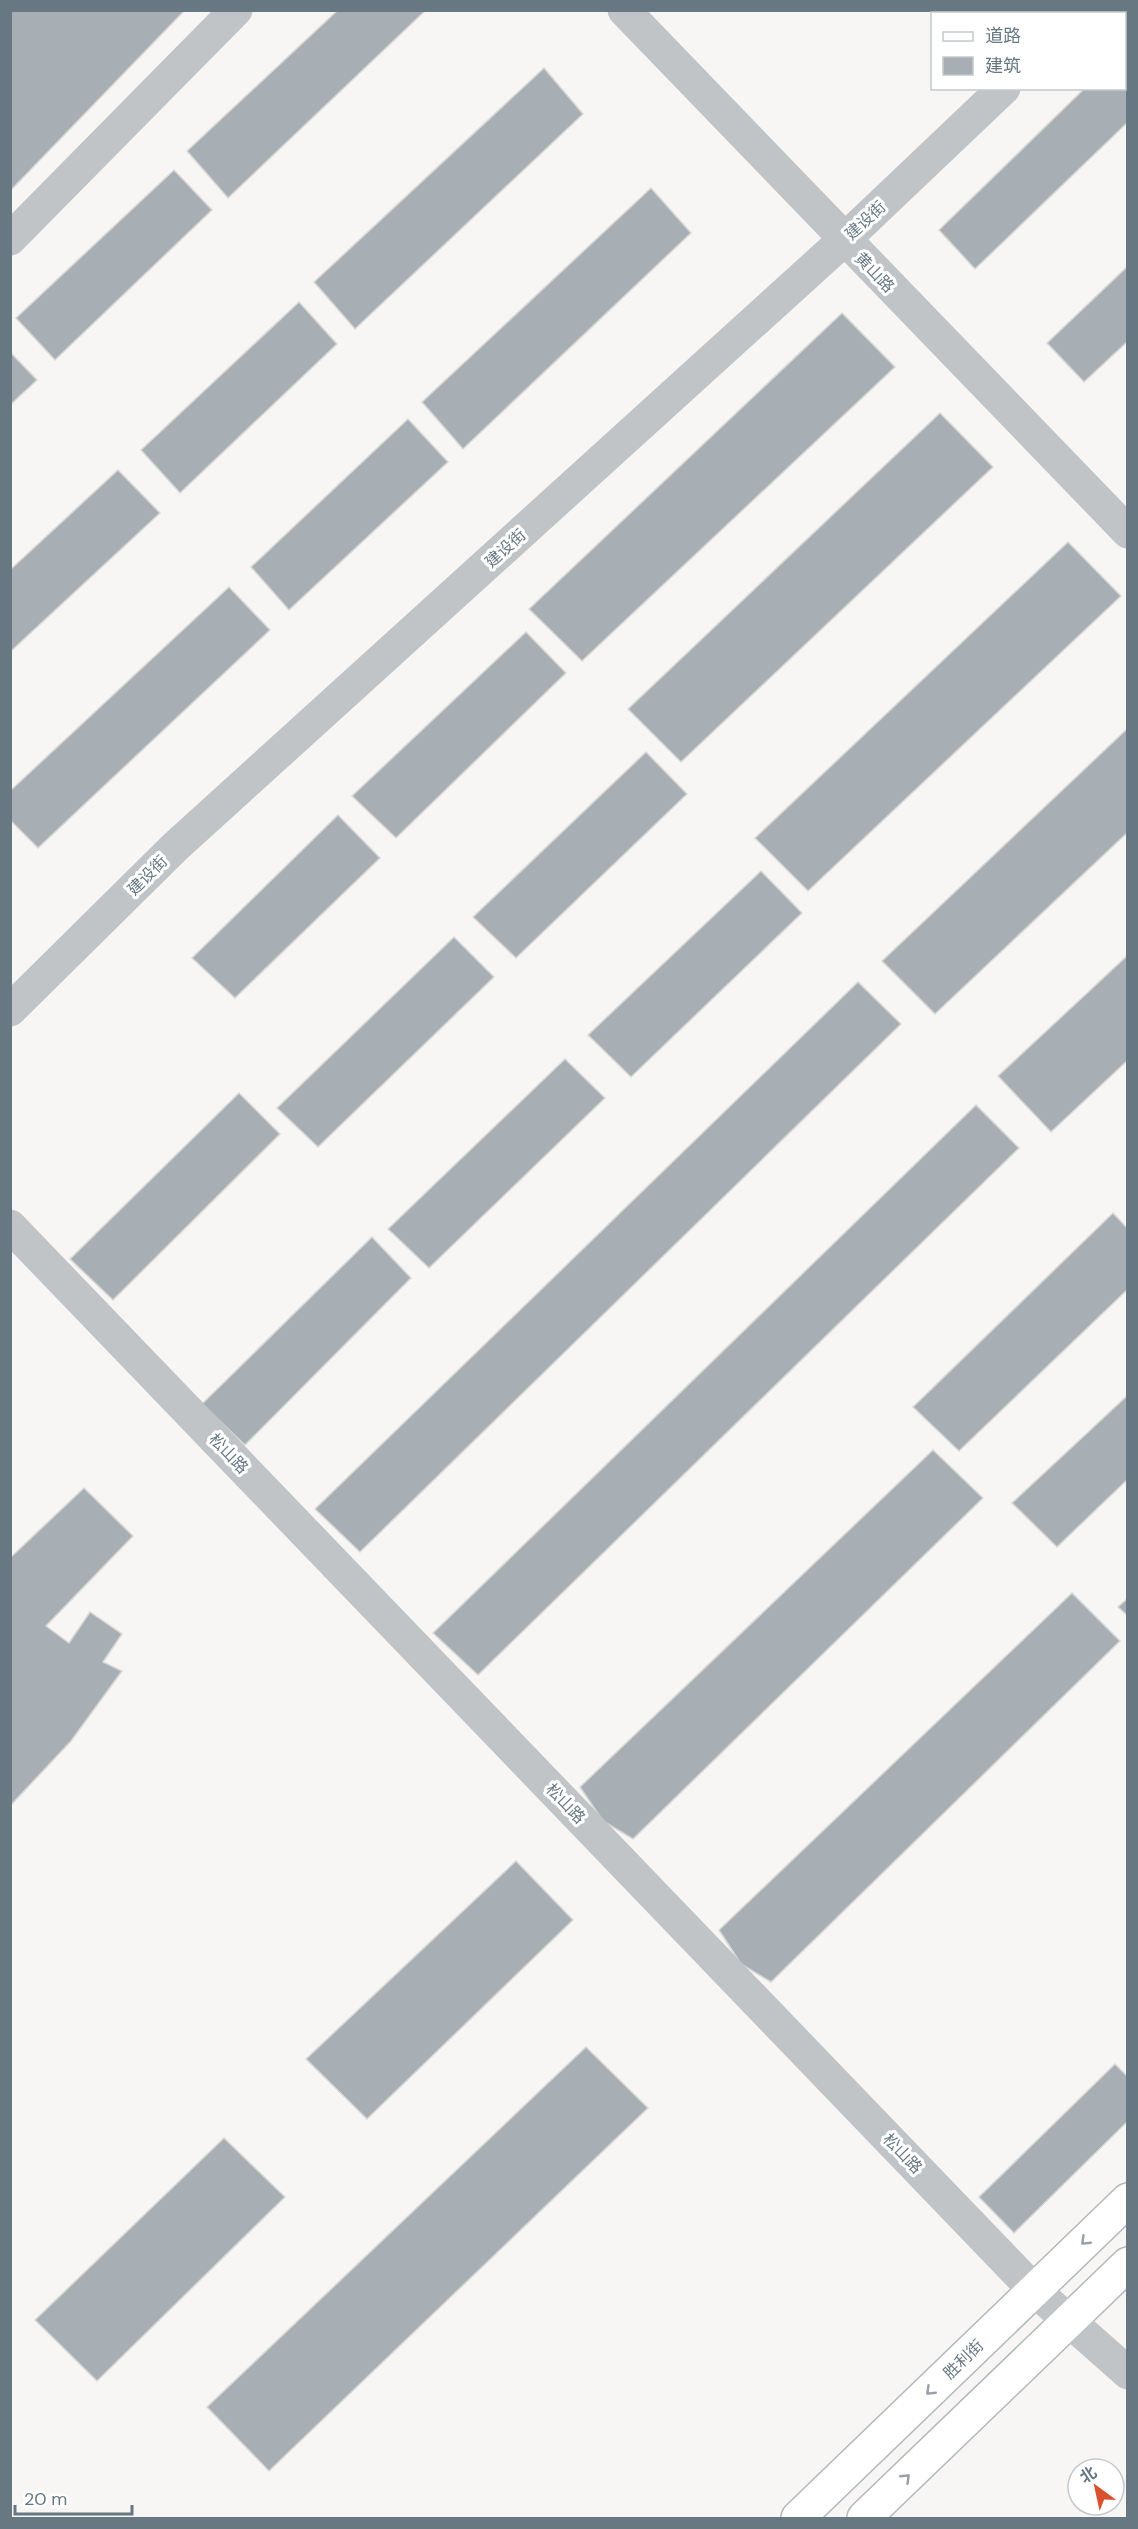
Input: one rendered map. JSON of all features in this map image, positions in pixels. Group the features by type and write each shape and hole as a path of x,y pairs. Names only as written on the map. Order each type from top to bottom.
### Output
{"main road":[{"name":"胜利街","path":"798,2518 1128,2200"},
{"path":"864,2518 1128,2264"}],"street":[{"path":"10,239 236,10"},
{"name":"黄山路","path":"624,10 1128,532"},
{"name":"建设街","path":"10,1010 175,847 844,240 1002,90"},
{"name":"松山路","path":"10,1226 1034,2290 1128,2373"}],"building":[{"path":"10,10 185,10 10,191"},
{"path":"338,10 426,10 228,198 187,151"},
{"path":"1128,48 1128,122 975,269 939,230 1083,90 1126,90 1126,50"},
{"path":"544,68 583,114 355,329 314,282"},
{"path":"174,170 212,210 55,360 16,318"},
{"path":"651,188 691,233 463,449 422,402"},
{"path":"1128,266 1128,341 1084,382 1047,343"},
{"path":"299,302 337,344 180,493 141,450"},
{"path":"842,313 895,367 582,661 529,609"},
{"path":"10,352 37,380 10,405"},
{"path":"940,413 993,467 681,762 628,709"},
{"path":"408,419 448,462 289,610 251,567"},
{"path":"118,470 160,513 10,652 10,570"},
{"path":"1068,542 1121,596 808,891 755,838"},
{"path":"229,587 270,630 38,848 10,820 10,791"},
{"path":"526,632 566,673 396,838 352,796"},
{"path":"1128,728 1128,832 935,1014 882,961"},
{"path":"646,752 687,794 516,958 473,917"},
{"path":"338,815 380,858 235,998 192,958"},
{"path":"761,871 802,913 631,1077 588,1035"},
{"path":"454,937 494,977 318,1147 277,1108"},
{"path":"1128,955 1128,1060 1051,1132 998,1076"},
{"path":"858,982 901,1024 360,1552 315,1509"},
{"path":"565,1059 605,1098 429,1268 388,1229"},
{"path":"239,1093 280,1134 113,1300 70,1259"},
{"path":"976,1105 1019,1148 478,1675 433,1633"},
{"path":"1113,1213 1128,1229 1128,1289 959,1451 913,1407"},
{"path":"372,1237 411,1278 245,1445 202,1404"},
{"path":"1128,1395 1128,1479 1057,1547 1012,1503"},
{"path":"933,1450 983,1498 633,1839 603,1821 580,1787"},
{"path":"84,1488 133,1536 46,1626 69,1643 90,1612 122,1634 103,1662 122,1671 71,1741 10,1806 10,1558"},
{"path":"1072,1593 1120,1641 771,1982 741,1964 719,1930"},
{"path":"1128,1598 1128,1616 1118,1607"},
{"path":"516,1861 573,1920 367,2119 306,2059"},
{"path":"586,2047 648,2108 269,2471 207,2407"},
{"path":"1115,2064 1128,2077 1128,2121 1014,2233 979,2197"},
{"path":"224,2138 285,2197 97,2381 35,2320"}]}
